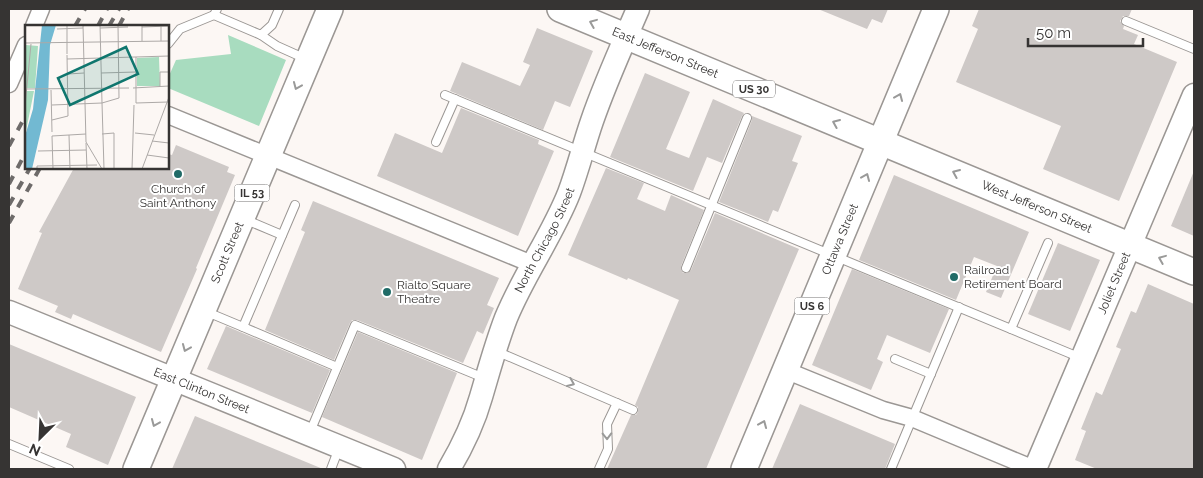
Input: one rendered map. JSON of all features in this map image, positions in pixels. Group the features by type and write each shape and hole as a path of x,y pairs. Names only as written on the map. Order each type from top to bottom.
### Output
{"main road":[{"name":"Scott Street","path":"136,469 330,9"},
{"name":"East Jefferson Street","path":"560,9 881,142"},
{"name":"Ottawa Street","path":"744,469 936,9"},
{"name":"West Jefferson Street","path":"881,142 1194,272"}],"street":[{"path":"34,25 41,9"},
{"name":"North Chicago Street","path":"449,469 470,427 494,351 510,309 532,264 547,240 569,193 592,121 638,9"},
{"path":"9,84 25,52"},
{"name":"Joliet Street","path":"1034,469 1194,95"},
{"path":"169,115 532,264"},
{"name":"East Clinton Street","path":"9,312 394,469"},
{"path":"786,370 883,410 912,418 1034,469"}],"lane":[{"path":"262,35 272,25 279,9"},
{"path":"169,43 180,29 215,12 262,35 277,46 308,60"},
{"path":"1126,21 1194,49"},
{"path":"445,95 1082,358"},
{"path":"436,142 455,99"},
{"path":"686,268 748,118"},
{"path":"243,327 295,205"},
{"path":"241,218 282,235"},
{"path":"1011,329 1048,243"},
{"path":"891,469 959,307"},
{"path":"202,310 337,367"},
{"path":"308,434 355,325 486,379"},
{"path":"494,351 633,410"},
{"path":"896,359 931,374"},
{"path":"599,469 608,449 607,424 615,402"},
{"path":"9,444 70,469"},
{"path":"331,469 340,447"}],"green space":[{"path":"228,35 286,60 259,126 169,88 169,76 176,60 231,54"}],"building":[{"path":"818,9 888,9 882,23 872,19 867,29"},
{"path":"979,9 1132,9 1129,16 1123,16 1120,21 1124,26 1123,29 1138,35 1134,44 1177,62 1119,201 1043,169 1061,126 956,82 978,29 972,26"},
{"path":"537,28 593,51 570,107 555,101 543,130 450,91 462,62 520,86 530,65 523,62"},
{"path":"645,73 690,92 666,149 689,158 713,99 744,113 722,163 707,157 693,191 610,157"},
{"path":"461,108 539,140 538,144 554,151 518,236 377,176 395,133 442,153"},
{"path":"752,116 802,136 792,161 798,163 778,212 773,210 768,222 719,202"},
{"path":"176,145 229,167 227,172 235,175 161,352 73,314 71,319 55,312 58,306 18,289 42,233 39,232 73,169 169,169 169,154 172,155"},
{"path":"606,168 644,183 637,199 665,211 671,195 704,210 681,266 683,273 691,270 715,213 799,249 706,469 607,469 631,415 636,415 638,412 638,407 635,405 679,300 568,255"},
{"path":"1194,171 1194,236 1171,226"},
{"path":"894,175 1029,232 1001,298 986,292 997,266 974,257 956,300 859,260"},
{"name":"Rialto Square Theatre","path":"313,201 499,278 487,305 494,308 483,334 477,331 463,363 357,320 352,320 350,323 334,360 265,330 305,232 301,230"},
{"path":"1058,243 1100,260 1070,331 1028,314"},
{"path":"852,269 949,309 930,353 887,335 877,359 883,362 871,390 812,365"},
{"path":"1148,284 1194,304 1194,469 1097,469 1075,460 1086,431 1081,429 1096,392 1102,395 1121,349 1116,347 1131,311 1136,313"},
{"path":"226,326 330,370 312,413 207,369"},
{"path":"358,332 457,373 422,460 322,417"},
{"path":"9,344 136,397 108,465 66,447 71,434 9,407"},
{"path":"800,404 895,444 885,469 772,469"},
{"path":"195,416 323,469 172,469"}],"railway":[{"path":"76,25 85,9"},
{"path":"99,25 107,9"},
{"path":"110,25 119,9"},
{"path":"120,25 128,9"},
{"path":"9,146 25,117"},
{"path":"9,184 25,154"},
{"path":"9,205 29,169"},
{"path":"9,223 39,169"}],"place":[{"name":"Church of Saint Anthony","path":"178,174"},
{"name":"Railroad Retirement Board","path":"954,277"},
{"name":"Rialto Square Theatre","path":"387,292"}]}
